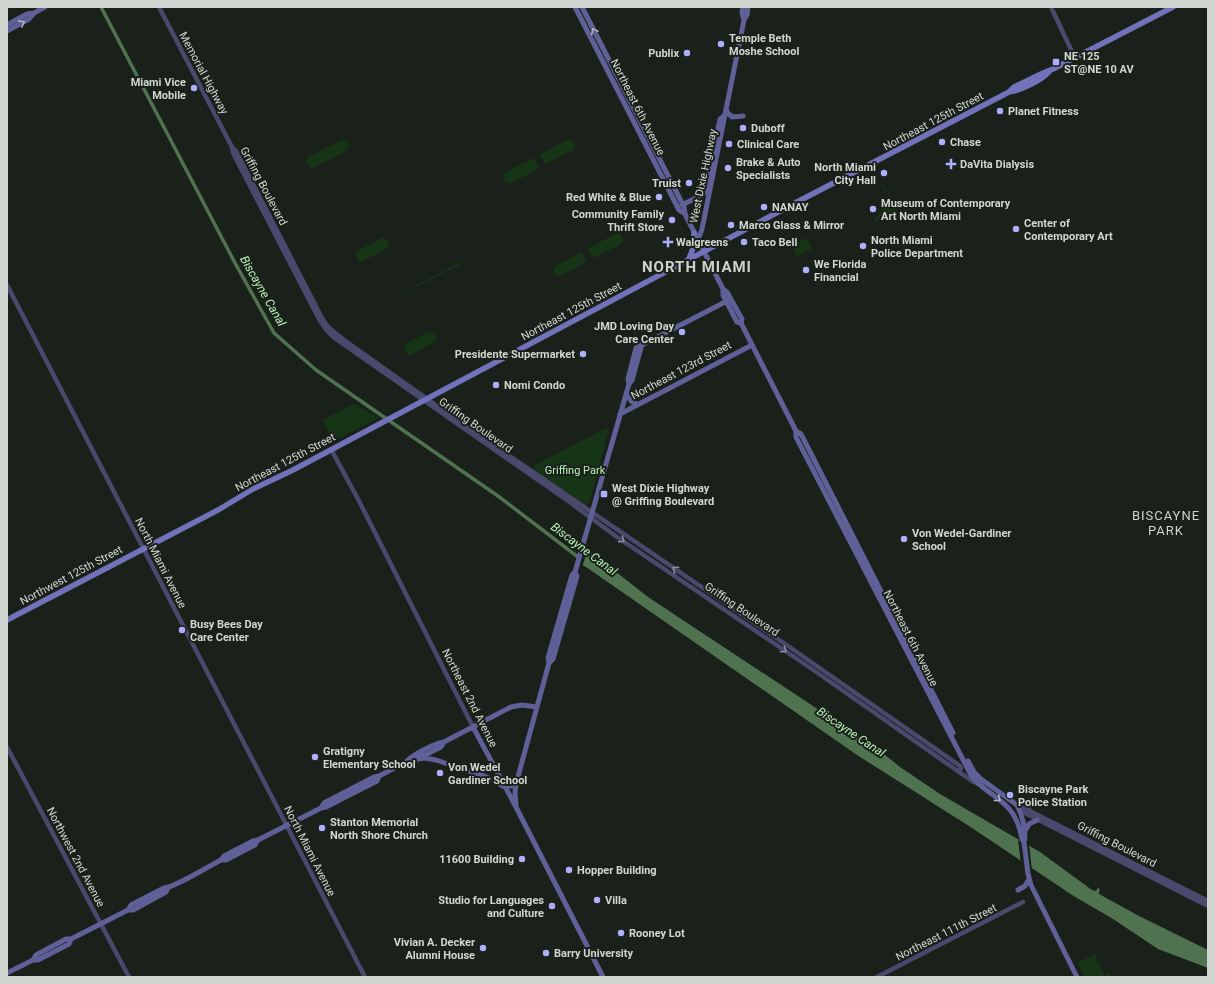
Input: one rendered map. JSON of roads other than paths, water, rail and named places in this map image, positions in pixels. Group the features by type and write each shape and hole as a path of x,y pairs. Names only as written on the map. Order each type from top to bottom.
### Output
{"main road":[{"path":"7,25 27,14 34,13 45,7"},
{"name":"Northeast 6th Avenue","path":"575,7 679,210 685,214"},
{"name":"Northeast 6th Avenue","path":"582,7 682,204 694,233 723,289 727,292 742,319 741,323 796,431 800,434 963,752 976,774"},
{"name":"West Dixie Highway","path":"743,7 742,12 744,20"},
{"name":"West Dixie Highway","path":"698,240 702,229 724,116 748,7"},
{"name":"Northeast 125th Street","path":"143,548 688,261 796,202 1009,92 1015,91 1045,76 1048,72 1173,7"},
{"path":"7,31 30,19 34,13"},
{"path":"600,55 612,67"},
{"path":"606,66 617,76"},
{"path":"726,108 728,114 731,116 743,116"},
{"name":"West Dixie Highway","path":"682,204 704,193 720,119 724,116"},
{"path":"650,152 659,159"},
{"path":"688,261 694,246 694,233"},
{"name":"Northeast 6th Avenue","path":"723,289 723,295 737,322 741,323"},
{"path":"629,384 628,379 636,348 727,301"},
{"path":"516,808 516,786 537,707 549,663 553,659 558,644 577,576 575,572 591,514 642,344"},
{"name":"Northeast 123rd Street","path":"620,414 752,345"},
{"path":"626,394 630,401 638,404"},
{"name":"Northeast 6th Avenue","path":"796,431 796,437 971,775 978,784 1008,807 1015,818 1021,838 1024,842"},
{"name":"Northwest 125th Street","path":"7,620 143,548"},
{"path":"7,973 33,960 36,955 66,939 71,939 128,910 131,905 164,888 168,888 221,860 226,860 255,845 258,840 321,808 324,803 374,776 379,776 406,762 409,758 420,752 444,742 514,706 522,705 537,707"},
{"name":"Northeast 2nd Avenue","path":"473,727 603,977"},
{"path":"406,762 411,762 418,759 440,747 444,742"},
{"path":"418,759 425,758 436,760 484,776 504,787"},
{"name":"Griffing Boulevard","path":"976,774 1017,808"},
{"path":"501,781 509,786 516,786"},
{"name":"Griffing Boulevard","path":"1008,807 1017,808"},
{"path":"1015,818 1017,808"},
{"name":"Northeast 6th Avenue","path":"1017,808 1024,832 1029,879 1036,897 1077,977"},
{"path":"1024,832 1029,824 1037,820"},
{"path":"1018,890 1025,886 1029,879"}],"street":[{"name":"Memorial Highway","path":"159,7 232,147"},
{"path":"1051,7 1075,58"},
{"name":"Griffing Boulevard","path":"232,147 233,153 305,289 321,323 330,334 591,514 617,536 978,784"},
{"name":"North Miami Avenue","path":"7,285 365,977"},
{"name":"Northeast 2nd Avenue","path":"331,449 359,501 473,727"},
{"name":"Northwest 2nd Avenue","path":"7,746 129,977"},
{"path":"1030,802 1028,806 1030,810"},
{"name":"Griffing Boulevard","path":"1017,808 1030,810 1132,868 1166,882"},
{"name":"Griffing Boulevard","path":"1017,808 1037,820 1137,865 1208,906"},
{"path":"1132,868 1137,865"},
{"name":"Griffing Boulevard","path":"1198,899 1208,901"},
{"name":"Northeast 111th Street","path":"877,977 1023,902"}],"water":[{"path":"578,541 648,597 875,747 900,767 940,794 1040,852 1092,890 1096,891 1098,888 1100,889 1099,894 1139,916 1208,950 1208,968 1158,949 1113,919 1072,895 969,826 857,755 586,567 573,560"}],"waterway":[{"name":"Biscayne Canal","path":"101,7 235,263 274,333 316,370 498,496 578,557"}],"place":[{"name":"Temple Beth Moshe School","path":"721,44"},
{"name":"Publix","path":"687,53"},
{"name":"NE 125 ST@NE 10 AV","path":"1056,62"},
{"name":"Miami Vice Mobile","path":"194,88"},
{"name":"Planet Fitness","path":"1000,111"},
{"name":"Duboff","path":"743,128"},
{"name":"Chase","path":"942,142"},
{"name":"Clinical Care","path":"729,144"},
{"name":"DaVita Dialysis","path":"951,164"},
{"name":"Brake & Auto Specialists","path":"728,168"},
{"name":"North Miami City Hall","path":"884,173"},
{"name":"Truist","path":"689,183"},
{"name":"Red White & Blue","path":"659,197"},
{"name":"NANAY","path":"764,207"},
{"name":"Museum of Contemporary Art North Miami","path":"873,209"},
{"name":"Community Family Thrift Store","path":"672,220"},
{"name":"Marco Glass & Mirror","path":"731,225"},
{"name":"Center of Contemporary Art","path":"1016,229"},
{"name":"Walgreens","path":"668,242"},
{"name":"Taco Bell","path":"744,242"},
{"name":"North Miami Police Department","path":"863,246"},
{"name":"We Florida Financial","path":"806,270"},
{"name":"JMD Loving Day Care Center","path":"682,332"},
{"name":"Presidente Supermarket","path":"583,354"},
{"name":"Nomi Condo","path":"496,385"},
{"name":"West Dixie Highway @ Griffing Boulevard","path":"604,494"},
{"name":"Von Wedel-Gardiner School","path":"904,539"},
{"name":"Busy Bees Day Care Center","path":"182,630"},
{"name":"Gratigny Elementary School","path":"315,757"},
{"name":"Von Wedel Gardiner School","path":"440,773"},
{"name":"Biscayne Park Police Station","path":"1010,795"},
{"name":"Stanton Memorial North Shore Church","path":"322,828"},
{"name":"11600 Building","path":"522,859"},
{"name":"Hopper Building","path":"569,870"},
{"name":"Villa","path":"597,900"},
{"name":"Studio for Languages and Culture","path":"552,906"},
{"name":"Rooney Lot","path":"621,933"},
{"name":"Vivian A. Decker Alumni House","path":"483,948"},
{"name":"Barry University","path":"546,953"}],"district":[{"name":"NORTH MIAMI","path":"697,267"},
{"name":"BISCAYNE PARK","path":"1166,522"}],"park label":[{"name":"Griffing Park","path":"575,470"}]}
